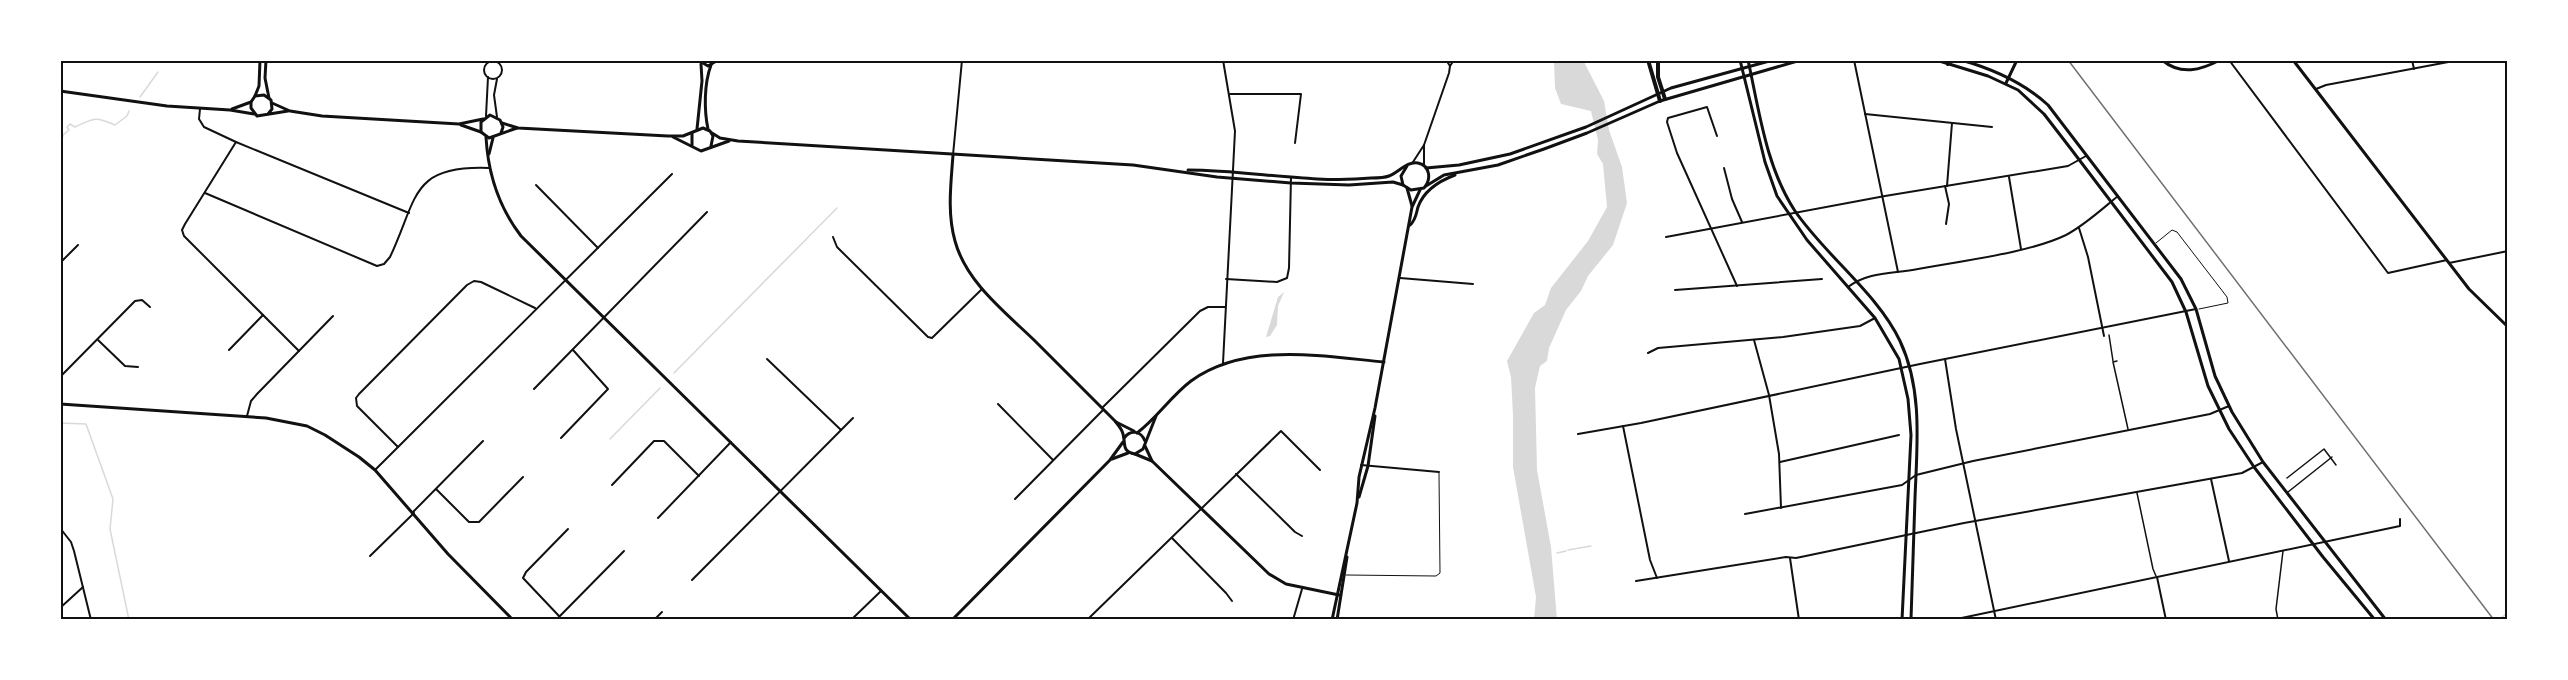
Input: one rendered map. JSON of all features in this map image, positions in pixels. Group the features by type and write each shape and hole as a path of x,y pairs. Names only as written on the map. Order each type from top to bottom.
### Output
{"highway":[{"path":"1648,60 1660,93 1665,99"},
{"path":"1658,60 1660,100"},
{"path":"1947,62 1952,60"}],"main road":[{"path":"254,114 251,102 259,86 260,60"},
{"path":"266,60 265,82 272,103 272,109 268,114"},
{"path":"1740,60 1770,178 1777,196 1788,214 1875,318 1894,347 1901,369 1910,417 1902,620"},
{"path":"1748,60 1772,160 1796,213 1881,311 1900,339 1910,367 1918,419 1911,620"},
{"path":"711,65 705,115 708,129 712,133 731,140 1332,180 1390,176 1412,163 1438,169 1500,158 1586,127 1660,93 1773,60"},
{"path":"1357,503 1361,465 1375,408 1413,207 1420,190 1444,175 1519,158 1587,133 1660,100 1801,60"},
{"path":"1936,60 2006,83 2038,108 2080,160 2172,282 2186,312 2208,386 2219,410 2254,467 2375,620"},
{"path":"1960,60 2009,77 2048,105 2155,244 2181,279 2196,309 2215,376 2229,406 2263,462 2386,620"},
{"path":"2006,83 2017,60"},
{"path":"2162,60 2171,67 2184,71 2203,68 2220,60"},
{"path":"2293,60 2448,261 2484,305 2508,327"},
{"path":"697,129 701,100 700,62 711,65 719,61"},
{"path":"60,91 200,109 230,110 261,116 290,111"},
{"path":"255,96 261,94 269,98"},
{"path":"230,110 251,102"},
{"path":"272,103 290,111 322,116 459,124 481,132 486,137 489,168 500,204 508,219 526,241 911,619"},
{"path":"459,124 497,117 502,123 518,128 668,136 692,133 697,129 708,129"},
{"path":"481,132 479,125 484,118"},
{"path":"500,134 502,123"},
{"path":"486,137 493,138 518,128"},
{"path":"692,133 692,144"},
{"path":"711,146 712,133"},
{"path":"668,136 692,144 701,150 731,140"},
{"path":"489,156 493,138"},
{"path":"953,155 951,211 955,242 965,265 982,289 1102,409 1115,421 1142,436 1152,461"},
{"path":"1407,166 1401,176 1413,207"},
{"path":"1425,167 1429,177 1426,186"},
{"path":"1178,170 1232,174 1291,183 1349,185 1394,182 1420,190"},
{"path":"1410,226 1420,202 1429,190 1440,181 1459,173"},
{"path":"954,619 1110,460 1128,434 1137,432 1156,416 1188,383 1223,363 1258,355 1384,363"},
{"path":"60,404 247,416 307,426 342,444 375,470 448,554 513,620"},
{"path":"1332,620 1357,503 1368,466 1375,408"},
{"path":"1110,460 1124,453 1141,452 1156,416"},
{"path":"1115,421 1124,439 1125,449 1152,461 1269,574 1286,585 1341,596"},
{"path":"1337,620 1347,551"}],"street":[{"path":"953,155 962,60"},
{"path":"1223,60 1235,130 1223,363"},
{"path":"1446,60 1450,66"},
{"path":"1412,163 1424,145 1454,60"},
{"path":"1854,60 1898,272"},
{"path":"2229,60 2388,273 2508,251"},
{"path":"2412,60 2414,69"},
{"path":"2316,89 2326,85 2459,60"},
{"path":"484,118 488,77 485,66 494,61 501,67 494,95 497,117"},
{"path":"488,77 497,77"},
{"path":"1230,94 1301,94 1295,143"},
{"path":"1717,136 1707,107 1668,118 1667,122 1677,153 1737,286"},
{"path":"200,109 199,119 204,127 409,213"},
{"path":"1865,114 1992,127"},
{"path":"1946,224 1949,204 1946,186 1952,123"},
{"path":"236,142 185,224 184,236 299,351"},
{"path":"1424,145 1425,167"},
{"path":"1666,237 1883,196 2068,166 2087,155"},
{"path":"205,193 377,266 384,264 390,257 421,186 436,174 449,170 489,168"},
{"path":"1724,168 1732,199 1743,223"},
{"path":"375,470 672,174"},
{"path":"2009,176 2021,249"},
{"path":"1226,279 1277,282 1287,278 1291,177"},
{"path":"537,184 598,248"},
{"path":"1848,287 1863,277 2021,249 2061,237 2078,227 2118,196"},
{"path":"534,389 707,212"},
{"path":"2078,227 2084,242 2104,336"},
{"path":"833,237 837,247 928,337 932,338 982,289"},
{"path":"60,263 78,245"},
{"path":"1400,278 1473,284"},
{"path":"1675,290 1822,279"},
{"path":"398,447 357,406 356,398 467,285 474,281 481,282 535,308"},
{"path":"60,377 135,301 142,300 150,308"},
{"path":"1015,499 1200,311 1208,307 1225,307"},
{"path":"1578,434 2196,309"},
{"path":"229,351 263,315"},
{"path":"247,416 251,401 257,394 333,316"},
{"path":"1648,353 1658,348 1754,340 1860,326 1875,318"},
{"path":"2109,335 2128,430"},
{"path":"98,340 125,366 138,367"},
{"path":"1754,340 1769,395 1780,462 1782,508"},
{"path":"561,438 608,389 573,350"},
{"path":"767,359 841,430"},
{"path":"1945,359 1963,464 1996,620"},
{"path":"998,404 1053,460"},
{"path":"1745,514 1902,484 1916,475 2210,414 2229,406"},
{"path":"692,580 853,418"},
{"path":"1623,426 1650,560 1658,578"},
{"path":"1087,620 1281,431 1320,470"},
{"path":"1780,462 1899,435"},
{"path":"612,484 654,441 659,440 664,441 699,476"},
{"path":"370,556 483,441"},
{"path":"658,518 731,442"},
{"path":"2287,478 2324,449 2336,465"},
{"path":"2287,492 2332,457"},
{"path":"1636,581 1790,558 1976,521 2211,479 2242,473 2263,462"},
{"path":"1361,465 1439,472"},
{"path":"1236,474 1295,532 1302,536"},
{"path":"436,489 469,522 479,522 523,477"},
{"path":"2211,479 2229,562"},
{"path":"2137,492 2166,620"},
{"path":"1952,620 2326,543 2400,526 2400,519"},
{"path":"60,528 71,542 90,620"},
{"path":"560,616 523,578 526,572 568,529"},
{"path":"1172,538 1232,601"},
{"path":"556,620 624,551"},
{"path":"2278,620 2276,609 2283,551"},
{"path":"1790,558 1800,620"},
{"path":"60,609 83,587"},
{"path":"1293,620 1302,589"},
{"path":"851,620 881,591"},
{"path":"654,620 662,612"}],"lane":[{"path":"2155,244 2172,230 2177,231 2225,294 2228,303 2196,309"},
{"path":"1345,575 1436,576 1440,573 1439,472"}],"shaded area":[{"path":"1554,60 1583,60 1604,101 1609,130 1622,167 1627,203 1613,245 1588,276 1581,291 1566,310 1549,348 1547,361 1540,366 1535,388 1537,470 1551,547 1557,620 1534,620 1536,597 1513,467 1511,377 1507,361 1534,313 1545,305 1551,288 1588,241 1607,207 1603,164 1597,154 1598,140 1591,111 1561,104 1555,88"},
{"path":"1284,292 1278,306 1277,325 1270,336 1266,337 1278,297"}],"waterway":[{"path":"140,97 158,72"},
{"path":"60,147 63,135 69,130 67,127 70,124 75,127 99,119 115,125 127,116 129,111"},
{"path":"674,373 837,208"},
{"path":"610,439 660,388"},
{"path":"60,423 86,424 113,499 110,529 129,620"},
{"path":"1568,550 1591,546"},
{"path":"1557,553 1566,551"},
{"path":"2499,620 2508,612"}],"railway":[{"path":"2068,60 2494,620"}]}
